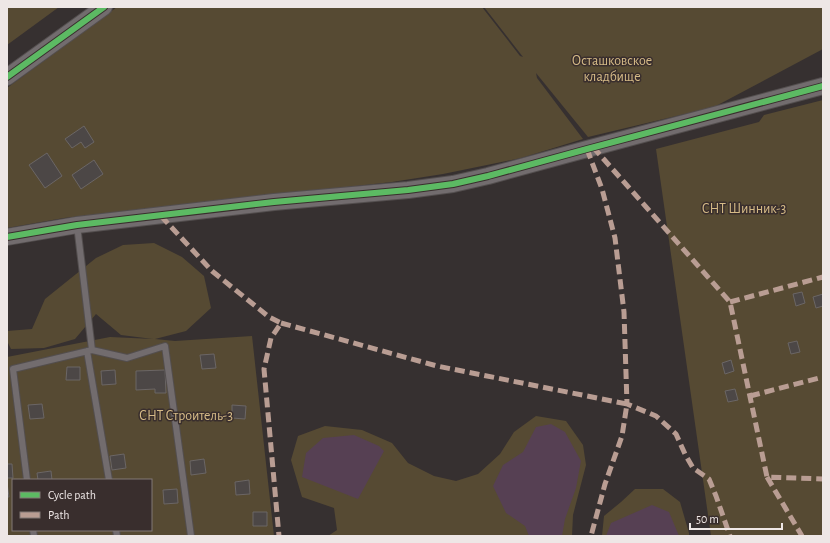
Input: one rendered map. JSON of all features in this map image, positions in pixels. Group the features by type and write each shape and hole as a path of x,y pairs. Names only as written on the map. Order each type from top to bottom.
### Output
{"street":[{"path":"7,77 104,7"},
{"path":"7,237 77,225 274,202 408,190 452,184 488,176 823,86"}],"lane":[{"path":"77,225 90,350 108,479"},
{"path":"27,479 13,369 90,350 127,358 165,346 191,536"}],"green space":[{"path":"7,7 59,7 7,45"},
{"name":"Осташковское кладбище","path":"117,7 482,7 520,56 523,57 484,7 823,7 823,49 714,107 588,137 536,73 537,78 583,139 521,158 443,174 392,182 64,218 7,228 7,88"},
{"name":"СНТ Шинник-3","path":"823,100 823,536 711,536 656,149 759,122 764,115"},
{"name":"СНТ Строитель-3","path":"154,243 182,257 204,276 211,308 186,331 155,339 175,341 252,336 274,536 7,536 7,357 110,337 153,339 121,335 96,314 75,339 44,348 11,349 7,341 7,331 32,329 45,299 96,258 123,245"},
{"path":"536,416 566,421 583,445 586,465 573,515 572,536 328,536 337,530 334,508 302,497 291,460 298,436 325,426 362,430 392,443 408,463 434,476 456,481 478,474 500,454 514,432"},
{"path":"635,489 663,489 680,502 689,536 602,536 604,516"}],"shaded area":[{"path":"551,424 565,432 581,461 576,488 565,519 562,536 529,536 525,526 506,513 493,486 503,465 523,452 536,427"},
{"path":"354,435 379,446 384,451 358,499 302,477 306,453 323,438"},
{"path":"652,505 669,512 679,536 606,536 611,523"}],"building":[{"path":"84,126 94,142 85,148 81,142 72,148 65,139"},
{"path":"47,153 62,176 45,188 29,165"},
{"path":"94,160 103,174 81,189 72,175"},
{"path":"802,292 805,303 796,306 793,294"},
{"path":"823,294 823,306 816,308 813,297"},
{"path":"797,341 800,352 791,354 788,343"},
{"path":"214,354 216,368 202,369 200,355"},
{"path":"731,360 734,371 725,374 722,363"},
{"path":"67,367 80,367 80,380 66,380"},
{"path":"115,370 116,384 102,385 101,371"},
{"path":"165,370 166,393 155,393 155,389 136,390 136,371"},
{"path":"735,389 738,400 728,402 725,391"},
{"path":"42,404 44,418 30,419 28,405"},
{"path":"232,405 246,406 245,419 232,418"},
{"path":"124,454 126,468 112,470 110,456"},
{"path":"204,459 206,473 191,475 190,461"},
{"path":"7,464 12,464 13,478 7,478"},
{"path":"51,471 52,479 38,479 37,473"},
{"path":"249,480 250,494 236,495 235,482"},
{"path":"7,483 9,497 7,497"},
{"path":"177,489 178,503 164,504 163,490"},
{"path":"253,512 267,512 267,526 253,526"}],"marked path":[{"path":"593,147 730,302 767,477 823,479"},
{"path":"587,149 602,189 615,238 624,312 627,404 656,416 676,434 693,468 709,479 730,536"},
{"path":"161,216 212,271 269,317 281,323 271,338 264,369 279,536"},
{"path":"730,302 823,277"},
{"path":"281,323 437,366 627,404 622,436 605,484 591,536"},
{"path":"750,396 823,377"},
{"path":"767,477 802,536"}],"cycle path":[{"path":"7,77 104,7"},
{"path":"7,237 77,225 274,202 408,190 453,184 488,176 823,86"}]}
